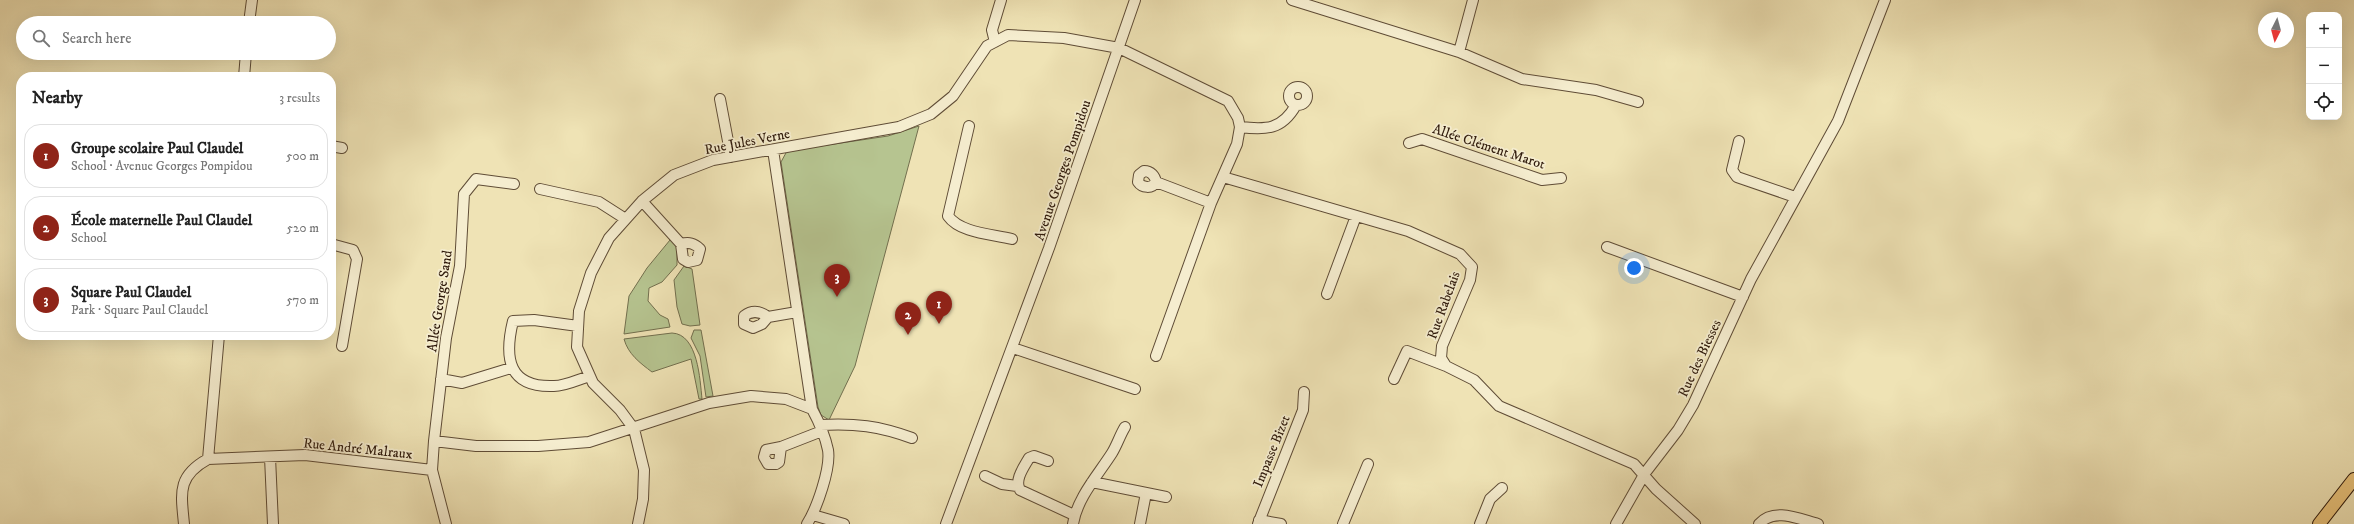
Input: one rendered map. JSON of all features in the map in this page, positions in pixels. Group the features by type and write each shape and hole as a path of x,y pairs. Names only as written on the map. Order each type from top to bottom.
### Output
{"main road":[{"path":"2319,524 2354,479"}],"street":[{"path":"251,16 252,0"},
{"path":"995,42 992,30 1001,0"},
{"name":"Avenue Georges Pompidou","path":"946,524 1013,348 1135,0"},
{"path":"1292,0 1459,52 1522,79 1596,90 1638,102"},
{"path":"1459,52 1473,0"},
{"name":"Rue des Biesses","path":"1616,524 1645,473 1686,418 1743,297 1795,197 1838,121 1885,0"},
{"name":"Rue Jules Verne","path":"638,524 643,499 644,470 634,429 620,410 593,383 577,347 579,311 591,273 609,238 624,218 674,175 712,160 899,127 931,114 953,96 987,46 1008,35 1057,38 1119,48 1228,101 1238,118 1240,128"},
{"path":"244,72 245,60"},
{"path":"720,99 731,157"},
{"path":"1156,356 1211,203 1236,144 1240,128 1262,130 1272,127 1288,118 1296,104"},
{"path":"969,126 948,216 953,223 963,228 1012,239"},
{"name":"Allée Clément Marot","path":"1409,143 1422,139 1536,178 1561,178"},
{"path":"1739,141 1732,170 1737,177 1795,197"},
{"path":"336,147 342,148"},
{"path":"773,150 812,409 821,428 828,451 826,475 813,515 808,524"},
{"name":"Rue Rabelais","path":"1223,177 1408,231 1460,254 1468,260 1472,267 1470,280 1442,346 1441,358 1446,366"},
{"name":"Allée George Sand","path":"446,524 432,470 446,338 460,266 464,194 476,180 514,184"},
{"path":"1156,182 1211,203"},
{"path":"540,189 599,202 624,218"},
{"path":"642,201 681,244"},
{"path":"1327,294 1356,216"},
{"path":"336,245 353,250 357,258 342,346"},
{"path":"1607,247 1743,297"},
{"path":"768,317 797,312"},
{"path":"578,326 534,320 513,321 508,342 511,368 526,383 548,386 555,386 590,376"},
{"path":"184,524 181,495 184,480 195,467 208,460 219,340"},
{"path":"1013,348 1135,389"},
{"path":"1394,379 1407,350 1446,366 1474,380 1499,406 1634,464 1645,473 1656,489 1695,524"},
{"path":"441,379 462,383 511,368"},
{"name":"Impasse Bizet","path":"1259,522 1302,410 1304,392"},
{"path":"434,441 476,446 538,446 589,442 634,429 709,403 750,396 786,399 812,409"},
{"path":"782,447 821,428 850,423 885,428 912,438"},
{"path":"985,476 1002,484 1017,486 1020,490 1074,519 1092,482 1113,451 1125,427"},
{"name":"Rue André Malraux","path":"208,460 305,455 432,470"},
{"path":"1017,486 1017,481 1029,458 1034,456 1048,461"},
{"path":"270,457 273,524"},
{"path":"1342,524 1368,464"},
{"path":"1092,482 1166,497"},
{"path":"1480,524 1490,499 1502,488"},
{"path":"1140,524 1146,493"},
{"path":"1759,524 1764,518 1776,514 1818,524"},
{"path":"813,515 844,524"},
{"path":"1259,522 1281,524"}],"green space":[{"path":"919,126 855,366 829,420 821,415 818,407 781,162 787,151 888,136"},
{"path":"670,240 677,245 677,265 662,282 649,288 648,301 660,315 668,319 670,327 624,334 629,296 647,268"},
{"path":"684,266 692,269 700,325 690,326 682,324 677,307 674,280"},
{"path":"694,330 701,330 713,396 706,397 700,356 691,338"},
{"path":"672,333 681,335 692,349 696,359 702,399 699,399 691,359 652,372 631,354 624,339"}],"place":[{"name":"Square Paul Claudel","path":"837,297"},
{"name":"Groupe scolaire Paul Claudel","path":"939,324"},
{"name":"École maternelle Paul Claudel","path":"908,335"}]}
